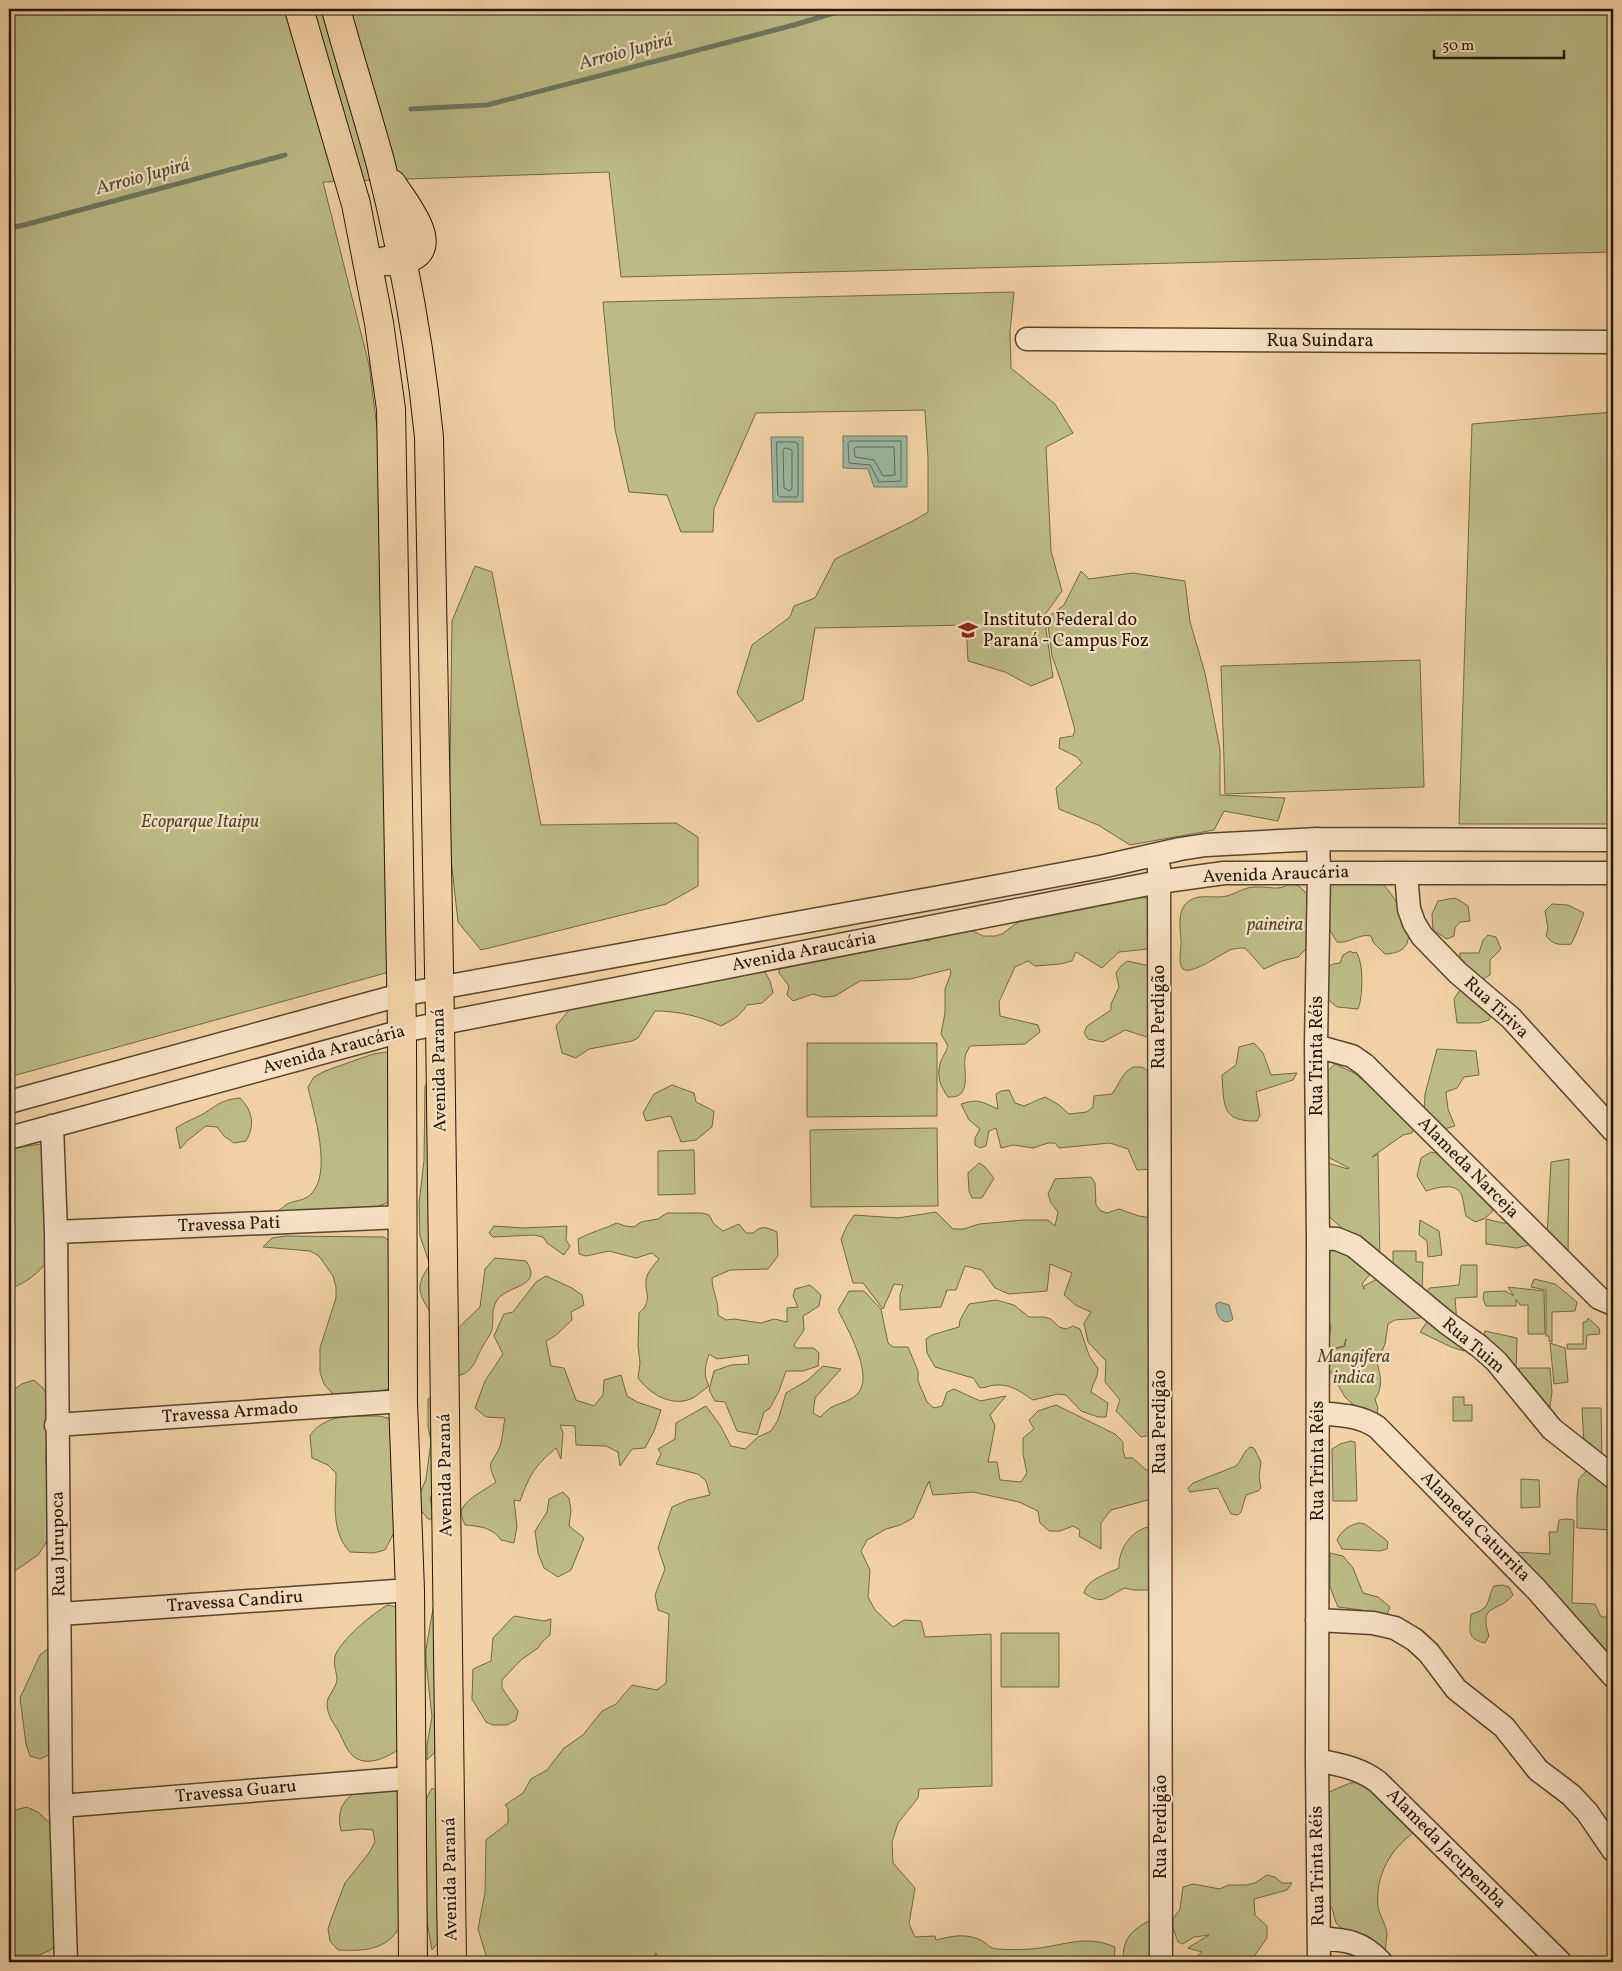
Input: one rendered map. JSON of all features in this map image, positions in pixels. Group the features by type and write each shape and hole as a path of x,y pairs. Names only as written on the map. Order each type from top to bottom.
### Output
{"main road":[{"path":"299,9 356,204 379,322 391,409 402,1031 404,1401 410,1590 413,1962"},
{"name":"Avenida Paraná","path":"336,9 381,165 402,261 423,379 429,437 440,1023 452,1962"},
{"path":"365,248 385,261 402,261"}],"street":[{"name":"Rua Suindara","path":"1027,339 1613,342"},
{"name":"Avenida Araucária","path":"9,1102 400,995 951,895 1206,845 1318,839 1613,840"},
{"name":"Rua Trinta Réis","path":"1318,839 1316,1046 1319,1962"},
{"name":"Rua Perdigão","path":"1159,854 1161,1962"},
{"name":"Avenida Araucária","path":"9,1138 402,1031 1159,882 1224,873 1613,873"},
{"name":"Rua Tiriva","path":"1406,873 1410,908 1414,923 1422,936 1458,973 1511,1018 1613,1130"},
{"name":"Alameda Narceja","path":"1316,1046 1352,1056 1365,1066 1599,1298 1613,1304"},
{"name":"Rua Jurupoca","path":"52,1126 56,1232 56,1425 60,1614 61,1806 66,1962"},
{"name":"Travessa Pati","path":"56,1232 402,1217"},
{"name":"Rua Tuim","path":"1318,1238 1337,1239 1354,1246 1447,1323 1479,1346 1496,1361 1552,1429 1613,1477"},
{"name":"Travessa Armado","path":"56,1425 404,1401"},
{"name":"Alameda Caturrita","path":"1318,1412 1355,1416 1377,1427 1536,1589 1613,1676"},
{"name":"Travessa Candiru","path":"60,1614 410,1590"},
{"path":"1317,1620 1373,1623 1395,1628 1415,1640 1429,1653 1456,1689 1504,1727 1538,1770 1571,1795 1587,1812 1613,1850"},
{"name":"Alameda Jacupemba","path":"1317,1760 1354,1768 1367,1773 1378,1782 1560,1962"},
{"name":"Travessa Guaru","path":"61,1806 411,1778"},
{"path":"1319,1938 1347,1940 1371,1952 1381,1962"}],"green space":[{"name":"Ecoparque Itaipu","path":"9,9 1613,9 1613,252 621,277 609,172 323,182 369,365 380,451 393,971 9,1077"},
{"path":"1014,292 1010,332 1011,368 1055,404 1073,433 1046,447 1051,551 1062,591 1044,616 1053,677 1031,686 1005,672 968,661 966,625 815,628 803,700 758,722 737,693 752,645 790,617 794,606 815,598 835,559 928,512 928,459 925,410 756,413 714,508 713,532 681,532 667,495 629,492 615,429 603,302"},
{"path":"1613,412 1613,824 1459,824 1472,424"},
{"path":"475,566 492,572 541,825 676,823 698,837 698,886 666,904 481,950 458,922 449,841 452,621"},
{"path":"1081,571 1089,579 1133,573 1185,581 1190,622 1205,673 1220,749 1220,795 1285,798 1278,821 1224,811 1214,830 1130,845 1098,825 1059,809 1056,788 1082,763 1077,757 1059,748 1060,738 1073,736 1075,730 1052,656 1047,618 1064,605"},
{"path":"1420,660 1424,787 1225,794 1221,666"},
{"path":"1340,881 1384,885 1403,914 1408,936 1406,945 1398,951 1385,954 1373,942 1371,936 1366,935 1337,942 1328,927 1327,885"},
{"name":"paineira","path":"1292,883 1300,887 1311,898 1310,945 1298,957 1282,961 1264,969 1245,948 1238,948 1230,950 1192,970 1183,969 1180,959 1180,919 1183,907 1187,902 1200,897 1227,896 1251,887 1278,888"},
{"path":"1138,895 1150,900 1148,949 1119,952 1102,968 1076,952 1072,961 1060,964 1035,966 1028,961 1015,967 999,1002 1000,1016 1038,1025 1040,1032 1025,1044 970,1046 965,1056 964,1089 961,1094 956,1096 948,1097 939,1076 941,1061 948,1046 941,1034 945,1013 945,989 951,973 950,969 910,979 860,981 835,996 823,997 813,994 793,1001 787,995 789,986 779,973 780,960 900,936 929,941 948,928 971,930 983,936 995,936 1002,934 1025,917"},
{"path":"1454,898 1468,906 1470,921 1460,922 1455,928 1454,936 1447,939 1433,930 1432,914 1438,901"},
{"path":"1552,904 1568,905 1584,913 1571,944 1557,944 1546,936 1548,928 1545,911"},
{"path":"1488,935 1496,937 1501,949 1490,960 1490,975 1481,980 1492,1012 1489,1020 1479,1023 1457,1023 1454,999 1464,984 1459,969 1460,953 1479,953 1483,940"},
{"path":"1350,951 1356,952 1360,963 1362,988 1358,1009 1337,1007 1325,997 1325,969 1333,964 1340,963 1343,955"},
{"path":"1127,961 1155,967 1158,1023 1147,1037 1125,1030 1103,1042 1088,1039 1084,1033 1087,1026 1111,1010 1111,1004 1119,987 1116,973"},
{"path":"762,966 770,981 773,993 762,1003 747,1005 739,1015 721,1026 689,1015 655,1011 638,1038 632,1041 589,1049 576,1058 562,1053 556,1026 574,1004"},
{"path":"807,1043 937,1043 937,1116 807,1117"},
{"path":"1254,1043 1263,1053 1271,1075 1297,1073 1293,1080 1256,1092 1260,1115 1257,1121 1245,1121 1231,1115 1227,1110 1224,1103 1222,1075 1236,1065 1239,1047"},
{"path":"1437,1049 1476,1051 1479,1075 1464,1077 1457,1088 1446,1092 1448,1109 1455,1126 1441,1130 1424,1114 1425,1094"},
{"path":"386,1052 396,1058 388,1118 391,1201 367,1211 278,1211 287,1204 309,1196 318,1183 321,1171 320,1142 308,1087 314,1077 325,1071 373,1054"},
{"path":"1335,1064 1354,1073 1415,1126 1412,1133 1403,1135 1372,1157 1378,1154 1380,1263 1322,1210 1321,1161 1349,1168 1320,1153 1323,1075"},
{"path":"1133,1067 1142,1067 1152,1074 1156,1169 1137,1170 1128,1149 1110,1143 1059,1148 1055,1143 1048,1143 1033,1148 1013,1145 1001,1148 996,1128 989,1131 986,1146 980,1148 975,1145 975,1138 980,1129 969,1120 961,1104 977,1101 998,1109 996,1094 1009,1090 1015,1103 1024,1106 1045,1097 1059,1105 1069,1114 1087,1112 1093,1107 1094,1096 1112,1094 1123,1076"},
{"path":"434,1075 432,1315 421,1296 420,1290 422,1279 430,1265 420,1236 419,1204 424,1160 425,1086"},
{"path":"672,1085 694,1093 696,1102 714,1111 712,1127 696,1140 681,1142 671,1116 646,1121 643,1113 654,1094"},
{"path":"240,1098 248,1108 251,1118 251,1129 246,1141 234,1143 224,1136 217,1127 206,1126 180,1149 176,1128 221,1103"},
{"path":"937,1128 938,1206 811,1207 810,1130"},
{"path":"41,1144 49,1259 31,1277 9,1289 9,1149"},
{"path":"694,1150 695,1194 658,1195 658,1151"},
{"path":"1431,1152 1448,1155 1493,1205 1492,1212 1484,1219 1475,1222 1466,1216 1462,1196 1456,1188 1435,1188 1426,1191 1417,1176 1421,1158"},
{"path":"1569,1159 1568,1261 1547,1236 1551,1162"},
{"path":"979,1163 994,1178 982,1198 972,1198 969,1191 968,1173"},
{"path":"1091,1177 1095,1183 1096,1205 1101,1211 1107,1213 1119,1209 1151,1218 1156,1434 1141,1437 1116,1411 1120,1400 1105,1382 1106,1361 1088,1342 1084,1323 1091,1312 1077,1306 1064,1295 1072,1273 1050,1264 1047,1291 1009,1294 995,1288 982,1270 965,1266 956,1290 947,1290 941,1307 900,1310 900,1295 903,1285 894,1284 883,1309 863,1283 853,1283 841,1239 854,1215 898,1218 936,1212 953,1229 964,1229 979,1224 1024,1220 1048,1220 1055,1226 1058,1212 1051,1203 1048,1194 1055,1179"},
{"path":"667,1213 702,1213 709,1215 714,1224 723,1231 739,1224 746,1233 753,1233 764,1228 777,1232 778,1256 768,1269 730,1270 712,1278 718,1315 726,1320 734,1319 761,1323 774,1319 787,1322 787,1308 798,1307 793,1296 795,1289 810,1285 821,1295 819,1306 803,1316 804,1330 794,1345 796,1348 814,1348 819,1353 818,1366 803,1371 786,1371 779,1391 770,1408 764,1412 757,1435 737,1431 725,1402 715,1401 709,1390 714,1371 731,1365 749,1364 748,1355 717,1359 709,1354 705,1370 709,1386 693,1398 685,1401 662,1398 638,1378 640,1363 638,1345 639,1313 646,1304 647,1276 659,1259 652,1253 636,1258 609,1251 586,1256 579,1254 578,1239 617,1223 634,1227 641,1222 658,1219"},
{"path":"1531,1213 1541,1225 1536,1243 1517,1248 1486,1244 1486,1219 1513,1223 1518,1214"},
{"path":"1420,1220 1439,1231 1442,1255 1428,1257 1427,1241 1419,1235"},
{"path":"494,1226 523,1228 567,1226 566,1240 570,1246 564,1255 547,1243 543,1237 534,1235 493,1237 489,1233"},
{"path":"285,1236 384,1237 394,1244 393,1379 389,1389 341,1398 332,1393 324,1384 320,1372 320,1348 336,1298 336,1287 333,1276 319,1256 310,1251 263,1247 272,1238"},
{"name":"Mangifera indica","path":"1326,1240 1343,1246 1370,1274 1362,1284 1364,1289 1364,1286 1377,1279 1423,1313 1420,1318 1395,1320 1388,1324 1385,1344 1377,1363 1380,1382 1378,1395 1375,1399 1378,1408 1375,1425 1345,1397 1327,1366 1327,1352 1345,1346 1346,1339 1344,1346 1327,1350 1331,1327 1316,1283"},
{"path":"1393,1251 1416,1251 1416,1262 1423,1262 1422,1294 1393,1274"},
{"path":"495,1258 526,1261 530,1270 530,1276 521,1285 500,1296 494,1305 490,1335 471,1368 457,1376 454,1332 480,1307 485,1269"},
{"path":"1461,1265 1477,1265 1477,1297 1455,1298 1457,1323 1468,1330 1464,1351 1420,1332 1429,1319 1425,1292 1430,1288 1459,1285"},
{"path":"546,1276 572,1288 582,1295 584,1305 571,1312 572,1320 555,1336 546,1341 551,1366 564,1368 576,1400 594,1406 603,1395 604,1380 621,1375 627,1396 637,1402 661,1410 654,1431 645,1448 632,1449 620,1466 618,1452 606,1446 576,1445 575,1426 560,1425 563,1433 561,1459 556,1448 542,1460 534,1471 520,1501 514,1500 517,1526 514,1543 501,1540 486,1528 465,1525 461,1511 468,1501 496,1482 491,1469 491,1462 500,1446 505,1418 486,1417 475,1408 485,1381 503,1354 494,1336 504,1314 513,1312 536,1282"},
{"path":"1534,1279 1555,1284 1577,1302 1575,1311 1552,1312 1552,1342 1549,1341 1549,1336 1546,1336 1546,1290 1531,1287"},
{"path":"1508,1287 1544,1291 1545,1334 1528,1334 1528,1305 1520,1305 1516,1299 1516,1306 1486,1306 1483,1299 1484,1292 1505,1291 1514,1296"},
{"path":"849,1291 864,1291 881,1309 888,1343 893,1347 908,1347 918,1371 918,1381 927,1402 934,1408 942,1406 947,1392 954,1389 980,1401 1006,1396 990,1415 995,1426 988,1462 997,1462 1000,1480 1021,1482 1027,1473 1023,1454 1023,1438 1034,1429 1029,1420 1038,1411 1056,1405 1115,1434 1123,1442 1125,1458 1133,1458 1146,1470 1153,1469 1159,1497 1111,1510 1101,1523 1101,1549 1079,1536 1080,1530 1073,1526 1060,1531 1049,1531 1040,1523 1038,1511 1019,1502 973,1492 933,1495 929,1481 913,1518 900,1525 886,1529 867,1540 861,1551 870,1570 868,1597 875,1610 893,1627 904,1620 921,1621 925,1637 991,1634 992,1786 919,1789 918,1798 898,1823 892,1842 893,1863 915,1888 909,1924 915,1937 935,1936 936,1940 953,1936 969,1936 981,1940 993,1948 1007,1950 1035,1949 1086,1941 1105,1943 1115,1947 1114,1962 660,1962 656,1953 653,1962 488,1962 478,1929 485,1893 486,1840 508,1823 508,1809 505,1805 523,1793 531,1779 547,1770 564,1748 583,1735 602,1711 616,1704 632,1685 657,1690 666,1683 669,1614 658,1610 655,1595 665,1569 658,1548 672,1507 688,1500 710,1495 706,1481 698,1474 656,1464 661,1454 658,1449 675,1439 676,1423 706,1406 720,1425 731,1446 745,1449 758,1437 771,1431 778,1420 786,1393 808,1380 823,1366 841,1369 815,1398 813,1413 820,1417 831,1408 856,1395 862,1384 861,1362 838,1310"},
{"path":"996,1300 1014,1305 1029,1317 1044,1317 1051,1319 1059,1327 1066,1329 1073,1326 1080,1329 1089,1355 1098,1369 1091,1392 1108,1403 1106,1417 1098,1417 1081,1411 1066,1395 1058,1394 1033,1400 1016,1389 1006,1386 994,1385 980,1388 973,1378 935,1367 927,1353 926,1339 932,1335 959,1327 960,1320 969,1304"},
{"path":"1588,1318 1599,1328 1600,1334 1587,1335 1586,1349 1567,1349 1567,1344 1583,1344 1583,1322 1586,1322"},
{"path":"1485,1331 1517,1338 1516,1371 1481,1346"},
{"path":"1550,1343 1565,1348 1568,1382 1554,1384"},
{"path":"1519,1368 1550,1368 1552,1392 1548,1420 1520,1385"},
{"path":"34,1380 43,1388 49,1399 50,1423 46,1460 51,1535 38,1555 9,1575 9,1468 12,1446 9,1443 9,1393 22,1384"},
{"path":"434,1395 433,1491 430,1499 435,1519 428,1519 419,1508 420,1494 426,1479 431,1442 428,1426 428,1399"},
{"path":"1453,1397 1464,1397 1464,1405 1472,1405 1472,1421 1453,1421"},
{"path":"1582,1408 1601,1408 1602,1460 1584,1444"},
{"path":"350,1416 379,1416 392,1419 396,1529 385,1550 373,1553 350,1552 339,1535 337,1525 335,1505 336,1473 328,1465 312,1458 310,1435 325,1422 333,1419"},
{"path":"1351,1441 1355,1442 1357,1501 1333,1501 1332,1449 1340,1444"},
{"path":"1250,1447 1254,1448 1261,1462 1259,1477 1261,1488 1246,1495 1241,1512 1238,1515 1231,1514 1218,1488 1190,1492 1188,1488 1193,1483 1236,1466"},
{"path":"1587,1470 1613,1484 1613,1553 1612,1530 1577,1528 1579,1479"},
{"path":"1521,1479 1539,1480 1540,1507 1521,1508"},
{"path":"563,1492 569,1498 571,1510 569,1526 584,1538 571,1570 558,1577 544,1568 538,1553 535,1531 547,1512 549,1499"},
{"path":"1559,1520 1574,1520 1572,1603 1595,1604 1601,1617 1613,1617 1613,1660 1513,1552 1550,1554 1549,1532 1557,1532"},
{"path":"1360,1523 1365,1524 1385,1539 1388,1542 1387,1549 1380,1551 1342,1549 1337,1540 1343,1531 1349,1526"},
{"path":"1148,1527 1155,1528 1156,1584 1149,1590 1125,1588 1101,1599 1096,1599 1084,1593 1093,1581 1119,1568 1119,1562 1126,1543 1136,1533"},
{"path":"1330,1553 1343,1556 1353,1568 1363,1593 1378,1597 1390,1607 1385,1619 1361,1610 1338,1607 1330,1587"},
{"path":"438,1580 439,1740 434,1753 427,1760 427,1745 432,1717 426,1649"},
{"path":"1502,1585 1509,1587 1513,1595 1488,1613 1486,1625 1489,1636 1485,1643 1479,1641 1470,1633 1471,1614 1485,1607 1494,1586"},
{"path":"388,1605 401,1608 398,1750 382,1759 363,1761 352,1755 346,1747 329,1716 327,1701 337,1680 335,1657 338,1651 357,1628"},
{"path":"514,1616 544,1621 551,1619 550,1635 538,1648 521,1660 502,1680 502,1688 518,1711 516,1720 507,1725 493,1725 486,1722 472,1699 473,1669 491,1661 493,1638"},
{"path":"1001,1633 1059,1633 1059,1687 1001,1687"},
{"path":"50,1647 51,1754 40,1759 30,1756 26,1744 20,1698 40,1655"},
{"path":"1364,1782 1416,1831 1392,1854 1386,1863 1379,1884 1378,1906 1387,1935 1385,1962 1361,1962 1362,1960 1347,1934 1336,1923 1332,1908 1325,1898 1320,1815 1329,1792 1350,1783"},
{"path":"371,1784 403,1791 400,1926 388,1940 374,1948 338,1950 330,1941 328,1929 332,1917 345,1883 369,1853 375,1842 373,1830 341,1831 340,1814 342,1807 350,1797"},
{"path":"432,1788 444,1796 441,1939 432,1950 424,1905 425,1801"},
{"path":"27,1807 38,1812 56,1829 57,1941 51,1950 39,1955 9,1955 9,1814 15,1810"},
{"path":"1267,1875 1275,1877 1282,1883 1292,1883 1287,1890 1254,1899 1255,1915 1267,1926 1267,1938 1250,1962 1191,1962 1202,1952 1188,1948 1209,1935 1194,1937 1183,1944 1178,1942 1173,1928 1169,1962 1123,1962 1123,1953 1127,1939 1136,1929 1156,1917 1173,1925 1173,1919 1180,1909 1183,1887 1193,1884 1220,1889 1228,1885 1255,1883"}],"water":[{"path":"843,436 907,436 907,487 874,487 868,469 843,468"},
{"path":"771,437 803,437 803,502 773,502"},
{"path":"1219,1302 1229,1305 1233,1319 1226,1322 1220,1319 1216,1308 1216,1304"}],"waterway":[{"name":"Arroio Jupirá","path":"411,109 487,105 794,25 847,9"},
{"name":"Arroio Jupirá","path":"9,228 285,155"}],"place":[{"name":"Instituto Federal do Paraná - Campus Foz","path":"968,630"}]}
